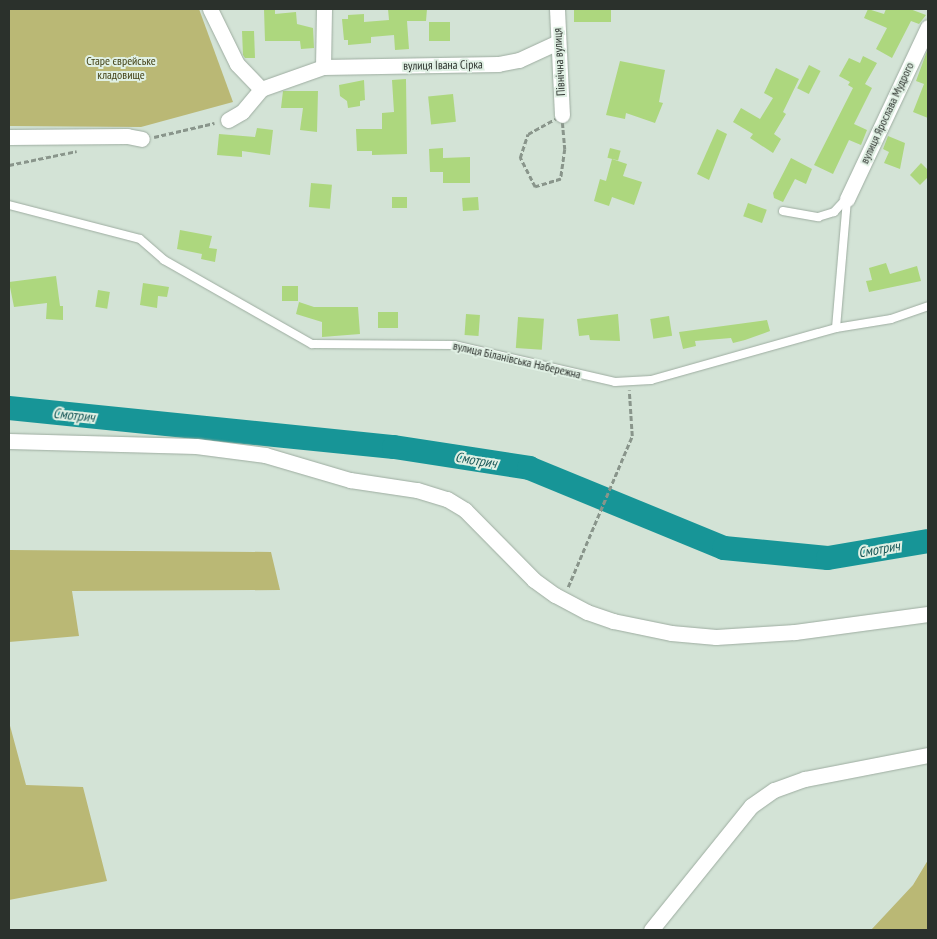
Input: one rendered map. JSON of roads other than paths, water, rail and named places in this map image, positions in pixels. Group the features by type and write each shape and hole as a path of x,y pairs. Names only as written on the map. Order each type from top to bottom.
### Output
{"street":[{"path":"210,9 237,64 261,89 242,112 228,120"},
{"path":"323,67 324,9"},
{"name":"Північна вулиця","path":"557,9 562,115"},
{"name":"вулиця Ярослава Мудрого","path":"847,199 928,27"},
{"name":"вулиця Івана Сірка","path":"261,89 323,67 498,64 534,55 558,42"},
{"path":"9,137 127,136 142,139"},
{"path":"9,441 196,446 265,455 350,480 417,490 447,500 465,510 534,580 562,599 613,621 671,633 716,637 795,632 928,614"},
{"path":"650,930 751,806 774,790 805,779 928,755"}],"lane":[{"path":"783,211 818,217 834,212 847,199"},
{"path":"836,328 847,199"},
{"name":"вулиця Біланівська Набережна","path":"9,205 140,238 164,260 312,344 454,345 593,378 628,383 713,365 836,328 891,319 928,306"}],"waterway":[{"name":"Смотрич","path":"9,408 394,447 529,468 724,548 828,558 928,541"}],"park label":[{"name":"Старе єврейське кладовище","path":"121,68"}]}
